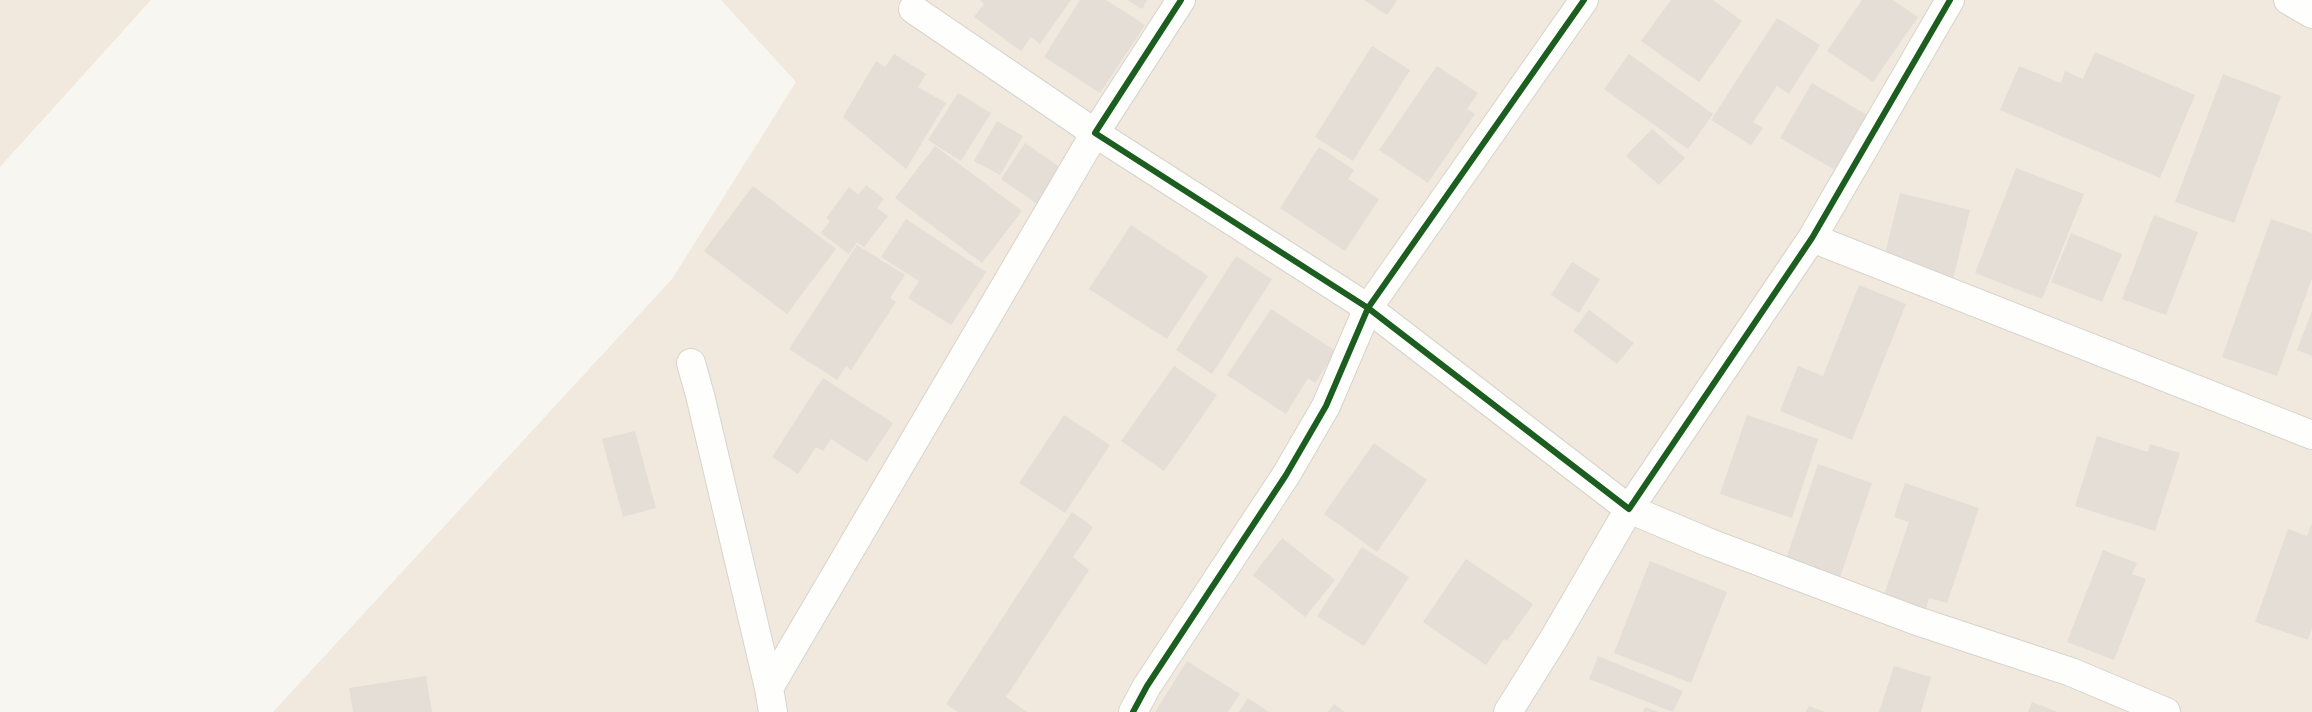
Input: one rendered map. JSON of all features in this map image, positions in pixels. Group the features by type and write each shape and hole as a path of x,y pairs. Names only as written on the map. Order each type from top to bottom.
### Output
{"street":[{"path":"771,700 1095,133 1181,0"},
{"path":"1133,712 1147,686 1222,575 1326,406 1368,308 1584,0"},
{"path":"1508,712 1553,640 1629,509 1812,238 1950,0"},
{"path":"2288,0 2312,14"},
{"path":"913,9 1095,133 1368,308 1629,509 1710,543 1914,620 2070,672 2166,712"},
{"path":"1812,238 2312,435"},
{"path":"691,363 700,394 771,700"}],"shaded area":[{"path":"0,0 151,0 0,167"},
{"path":"721,0 2312,0 2312,712 273,712 672,279 796,82"}],"building":[{"path":"980,0 1071,0 1040,44 1031,37 1021,51 974,17 984,4"},
{"path":"1080,0 1106,0 1145,25 1100,93 1044,57"},
{"path":"1127,0 1147,0 1142,9"},
{"path":"1364,0 1397,0 1387,15"},
{"path":"1671,0 1713,0 1742,21 1699,82 1641,41"},
{"path":"1862,0 1893,0 1918,17 1873,82 1827,51"},
{"path":"1777,18 1820,45 1789,94 1777,86 1753,122 1763,128 1751,145 1711,120"},
{"path":"1372,46 1410,70 1353,161 1315,137"},
{"path":"2095,52 2195,95 2160,178 2000,110 2019,66 2061,83 2065,71 2083,79"},
{"path":"894,54 926,74 918,87 946,103 906,169 843,117 876,61 885,67"},
{"path":"1629,54 1713,114 1688,149 1604,89"},
{"path":"1437,66 1478,93 1467,109 1475,114 1428,183 1379,150"},
{"path":"2223,74 2281,96 2234,223 2175,202"},
{"path":"1812,83 1874,119 1842,174 1780,138"},
{"path":"958,93 991,113 961,161 928,140"},
{"path":"997,121 1023,136 1000,175 974,161"},
{"path":"1652,129 1685,158 1659,185 1626,156"},
{"path":"1025,143 1064,170 1040,206 1001,179"},
{"path":"935,146 1022,211 982,263 895,198"},
{"path":"1319,147 1354,170 1348,179 1379,199 1345,251 1280,208"},
{"path":"2016,168 2084,194 2042,299 1975,273"},
{"path":"866,185 884,199 877,208 888,216 864,247 857,242 849,254 821,233 830,221 826,218 849,187 858,195"},
{"path":"753,186 836,249 787,314 704,251"},
{"path":"1900,193 1970,210 1952,283 1882,266"},
{"path":"2154,215 2198,232 2166,315 2122,299"},
{"path":"906,219 986,272 951,325 908,298 919,281 881,257"},
{"path":"2271,219 2312,233 2312,278 2277,376 2222,357"},
{"path":"1131,225 1208,276 1167,339 1089,289"},
{"path":"2071,233 2122,254 2102,302 2051,282"},
{"path":"857,245 905,275 890,298 896,302 851,370 846,366 837,380 789,349"},
{"path":"1236,256 1272,279 1212,374 1176,350"},
{"path":"1572,262 1600,279 1579,313 1551,295"},
{"path":"1859,285 1906,304 1852,440 1780,411 1798,366 1823,376"},
{"path":"1271,309 1336,351 1315,383 1308,378 1286,414 1227,375"},
{"path":"1589,310 1634,343 1617,364 1573,331"},
{"path":"2312,311 2312,356 2297,350"},
{"path":"1174,366 1217,395 1164,471 1121,441"},
{"path":"823,378 893,423 867,462 831,439 823,451 816,447 798,474 772,457"},
{"path":"1064,415 1110,445 1065,513 1019,483"},
{"path":"1747,415 1818,439 1792,518 1720,494"},
{"path":"635,431 656,508 623,517 602,439"},
{"path":"2097,436 2148,452 2150,444 2180,453 2155,531 2075,506"},
{"path":"1374,443 1427,480 1377,552 1324,514"},
{"path":"1818,464 1872,483 1838,583 1784,565"},
{"path":"1905,483 1979,508 1947,603 1929,598 1926,609 1884,595 1909,522 1894,517"},
{"path":"1072,512 1093,527 1073,557 1089,570 1006,697 1027,712 958,712 946,704"},
{"path":"2312,523 2312,628 2308,640 2255,622 2288,529 2307,536"},
{"path":"1282,538 1335,580 1305,617 1253,575"},
{"path":"1362,547 1409,577 1364,646 1317,616"},
{"path":"2103,550 2137,563 2132,574 2146,579 2114,660 2067,642"},
{"path":"1466,559 1533,604 1507,641 1504,639 1486,665 1423,622"},
{"path":"1650,561 1727,592 1691,683 1614,653"},
{"path":"1598,656 1683,691 1673,712 1589,679"},
{"path":"1187,661 1240,694 1228,712 1155,712"},
{"path":"1894,666 1931,677 1921,712 1879,712"},
{"path":"426,676 432,712 353,712 349,688"},
{"path":"1248,698 1269,712 1239,712"},
{"path":"2032,702 2058,712 2028,712"},
{"path":"1334,704 1345,712 1328,712"},
{"path":"1809,706 1825,712 1806,712"},
{"path":"1645,707 1658,712 1643,712"}],"cycle path":[{"path":"1133,712 1147,686 1286,475 1326,406 1368,308 1095,133 1181,0"},
{"path":"1584,0 1368,308 1629,509 1812,238 1950,0"}]}
